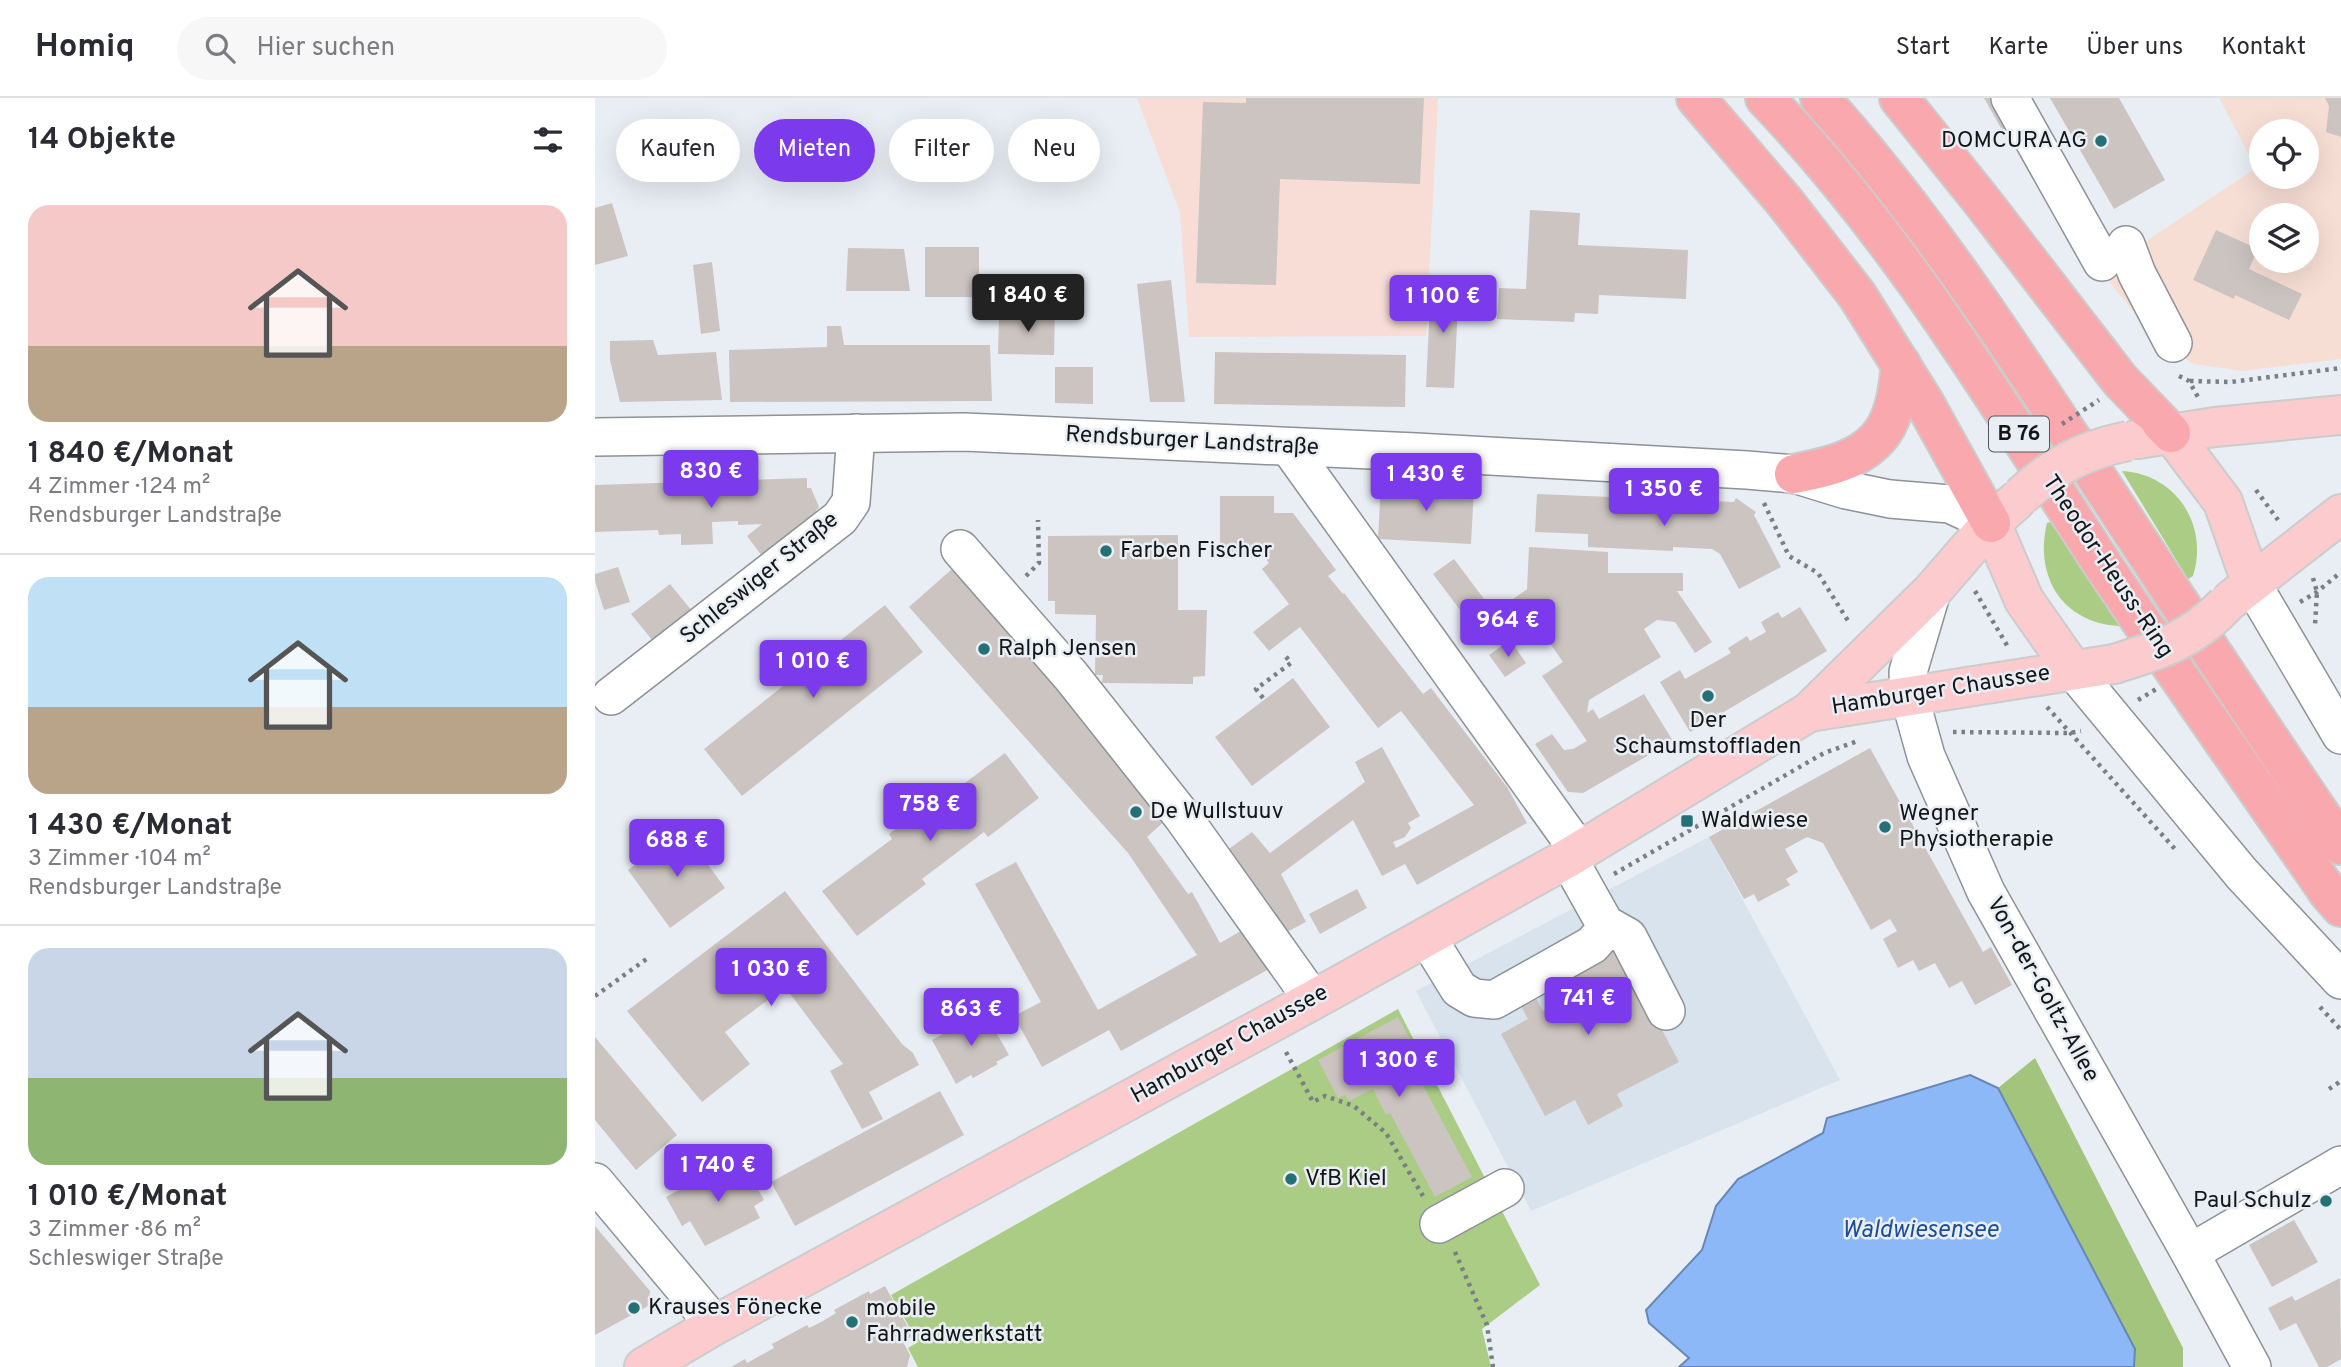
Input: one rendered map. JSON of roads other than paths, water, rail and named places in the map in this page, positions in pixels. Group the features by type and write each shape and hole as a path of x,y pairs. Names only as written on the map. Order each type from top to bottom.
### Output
{"highway":[{"path":"1696,98 1829,258 1877,324 1991,523"},
{"name":"Theodor-Heuss-Ring","path":"1765,98 1808,143 1848,191 1934,305 2099,558 2341,907"},
{"name":"Theodor-Heuss-Ring","path":"1820,98 1860,142 1944,250 2016,354 2341,845"},
{"path":"1899,98 2120,380 2171,433"},
{"path":"1794,474 1843,463 1869,448 1882,436 1892,414 1901,364"}],"main road":[{"name":"Hamburger Chaussee","path":"645,1367 715,1325 1427,937 1578,867 1809,712 1932,592 1991,523 2041,479 2086,452 2171,433 2341,415"},
{"path":"2171,433 2223,502 2239,593"},
{"name":"Hamburger Chaussee","path":"1809,712 2114,664 2162,649 2201,628 2239,593 2341,514"},
{"name":"Hamburger Chaussee","path":"1991,523 2024,600 2073,670"}],"street":[{"path":"2010,98 2114,254 2137,274 2173,343"},
{"name":"Rendsburger Landstraße","path":"595,437 964,432 1794,474 1846,490 1890,499 1950,504 1991,523"},
{"name":"Schleswiger Straße","path":"611,696 840,518 851,502 856,433"},
{"path":"1289,447 1578,867 1605,924 1628,937 1666,1011"},
{"path":"960,549 1071,676 1182,817 1313,1000"},
{"name":"Von-der-Goltz-Allee","path":"1932,592 1908,672 1909,695 1926,756 1986,892 2252,1367"},
{"path":"2239,593 2341,736"},
{"path":"2073,670 2242,874 2341,980"},
{"path":"1427,937 1459,989 1473,998 1494,1000 1592,945 1601,935 1605,924"},
{"path":"2190,1253 2341,1165"},
{"path":"595,1182 715,1325"},
{"path":"1439,1224 1505,1188"}],"water":[{"name":"Waldwiesensee","path":"1970,1075 1998,1088 2135,1349 2134,1367 1679,1367 1689,1358 1649,1323 1646,1310 1702,1250 1716,1206 1738,1179 1823,1133 1827,1118"}],"place":[{"name":"DOMCURA AG","path":"2101,141"},
{"name":"Farben Fischer","path":"1106,551"},
{"name":"Ralph Jensen","path":"984,649"},
{"name":"Der Schaumstoffladen","path":"1708,696"},
{"name":"De Wullstuuv","path":"1136,812"},
{"name":"Waldwiese","path":"1687,821"},
{"name":"Wegner Physiotherapie","path":"1885,827"},
{"name":"VfB Kiel","path":"1291,1179"},
{"name":"Paul Schulz","path":"2326,1201"},
{"name":"Krauses Fönecke","path":"634,1308"},
{"name":"mobile Fahrradwerkstatt","path":"852,1322"}]}
